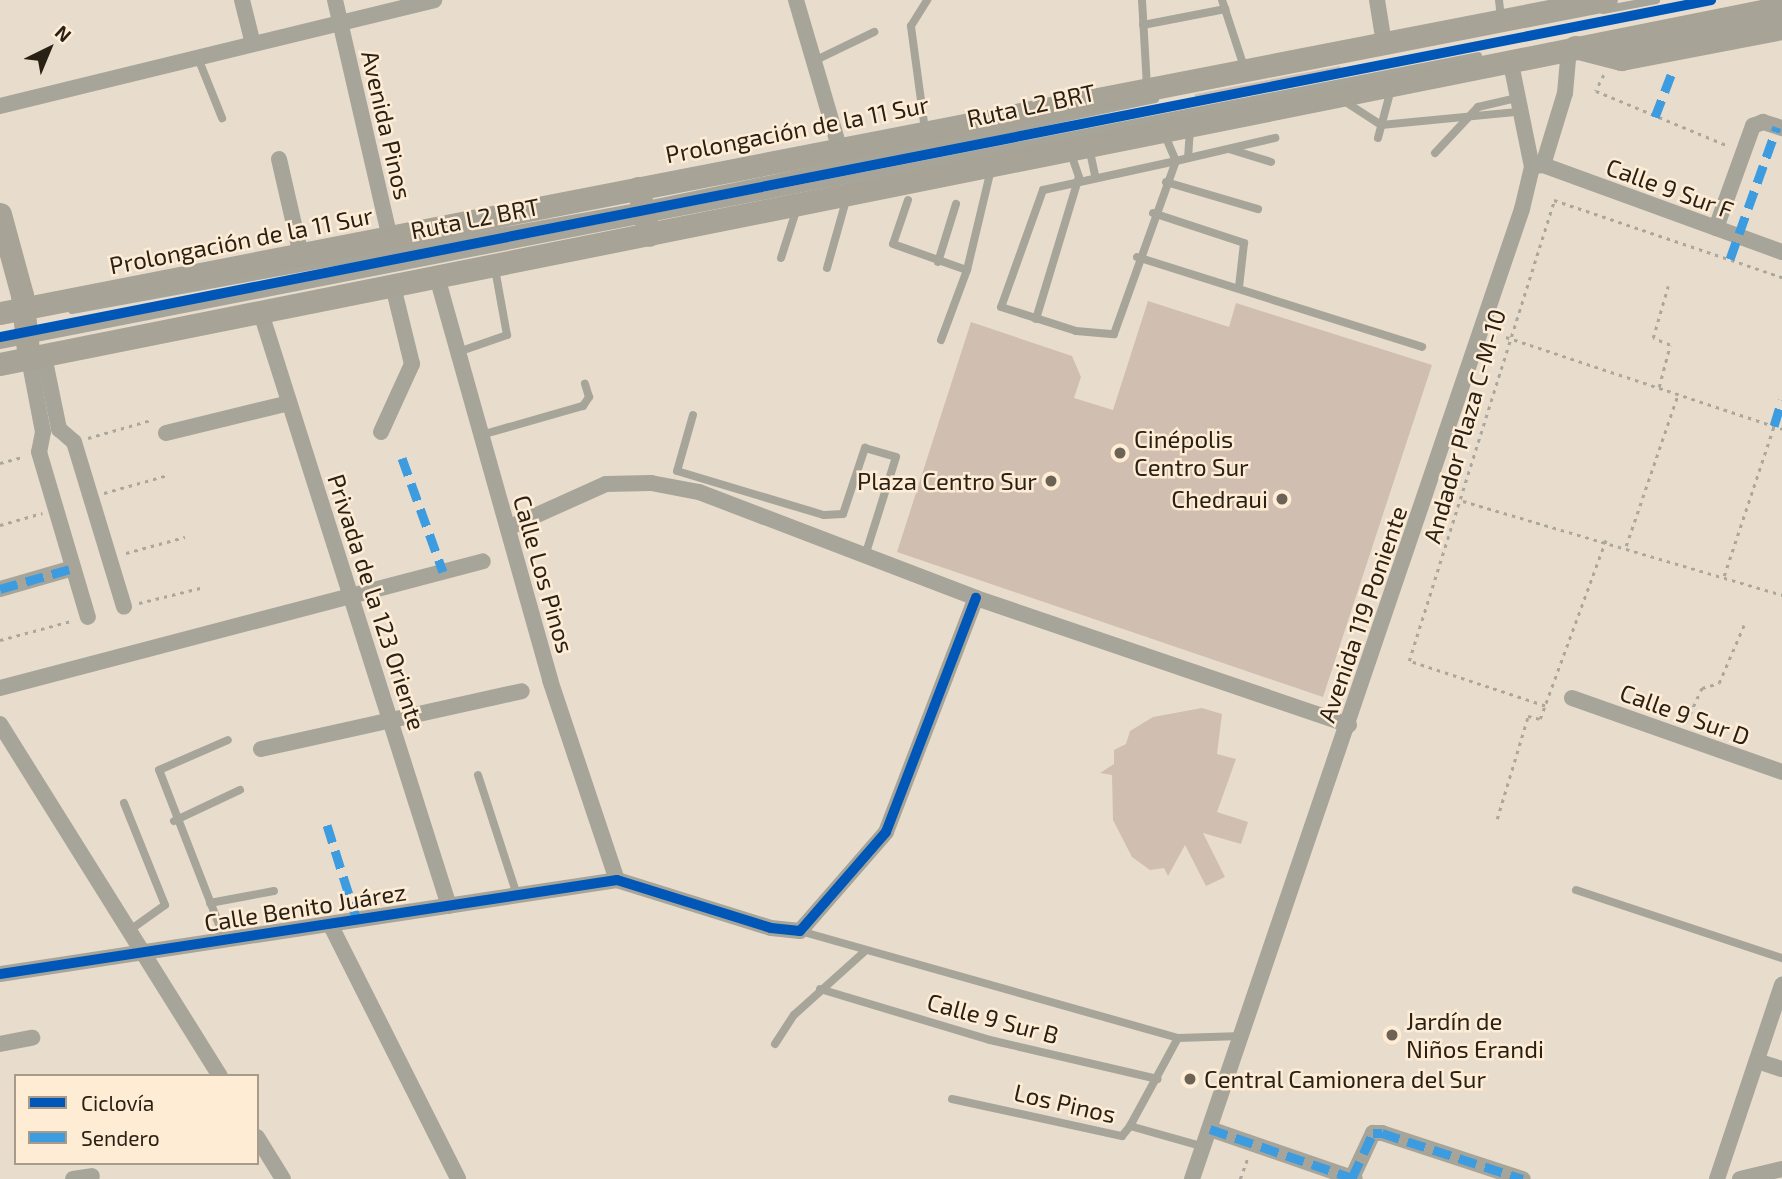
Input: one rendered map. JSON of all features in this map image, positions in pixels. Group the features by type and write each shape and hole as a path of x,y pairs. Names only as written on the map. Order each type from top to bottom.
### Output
{"main road":[{"name":"Prolongación de la 11 Sur","path":"25,325 261,313 494,266 839,147 1384,43 1500,10 1606,0"},
{"name":"Prolongación de la 11 Sur","path":"0,364 25,325 301,255 390,237 643,213 799,204 1161,128 1782,7"},
{"path":"1572,47 1621,59 1782,28"},
{"path":"0,214 25,325"}],"street":[{"path":"242,0 253,44"},
{"name":"Avenida Pinos","path":"335,0 390,237"},
{"path":"0,106 434,0"},
{"path":"796,0 839,147"},
{"path":"1377,0 1384,43"},
{"name":"Avenida 119 Poniente","path":"1192,1179 1244,1036 1565,93 1572,47"},
{"path":"1510,59 1517,105 1538,166"},
{"path":"1716,228 1742,150 1757,122 1782,128"},
{"path":"279,159 301,255"},
{"name":"Calle 9 Sur F","path":"1538,166 1782,252"},
{"name":"Calle Los Pinos","path":"437,277 508,528 617,880"},
{"path":"381,432 412,364 393,286"},
{"name":"Privada de la 123 Oriente","path":"261,313 449,906"},
{"path":"25,325 59,429 74,442 124,607"},
{"path":"25,325 43,432 39,452 88,617"},
{"path":"166,433 289,402"},
{"path":"43,432 59,429"},
{"path":"508,528 607,484 651,483 755,510 976,598 1349,725"},
{"path":"0,688 483,561"},
{"path":"0,589 73,568"},
{"path":"617,880 771,928 800,931 886,832 976,598"},
{"path":"261,749 522,691"},
{"name":"Calle 9 Sur D","path":"1572,698 1782,772"},
{"path":"0,724 219,1074"},
{"name":"Calle Benito Juárez","path":"0,974 145,955 225,940 617,880"},
{"path":"330,924 458,1179"},
{"path":"1717,1179 1782,985"},
{"path":"0,1044 33,1038"},
{"path":"1757,1061 1782,1069"},
{"path":"1210,1129 1354,1179 1373,1133 1382,1133 1523,1179"},
{"path":"259,1140 283,1179"},
{"path":"1740,1179 1782,1169"},
{"path":"73,1179 92,1176"}],"lane":[{"path":"925,130 911,26 926,0"},
{"path":"1143,0 1147,88"},
{"name":"Ruta L2 BRT","path":"0,345 25,325 643,213 1656,0"},
{"name":"Ruta L2 BRT","path":"25,325 643,213 1772,0"},
{"path":"1143,25 1223,4 1245,69"},
{"path":"812,61 874,32"},
{"path":"198,58 222,118"},
{"path":"1378,138 1393,82"},
{"path":"1336,96 1381,125 1470,115 1517,105"},
{"path":"1435,153 1470,115 1517,105"},
{"path":"1188,158 1191,122"},
{"path":"1161,128 1176,161 1137,257 1114,334 1007,311 999,300 1039,196 1079,177 1176,161 1275,138"},
{"path":"1078,145 1095,175"},
{"path":"1036,319 1079,177 1078,145"},
{"path":"1226,149 1271,162"},
{"path":"941,340 967,270 991,164"},
{"path":"1166,182 1258,209"},
{"path":"827,268 848,194"},
{"path":"908,200 893,244 967,270"},
{"path":"781,258 799,204"},
{"path":"938,262 956,204"},
{"path":"1153,213 1244,243 1239,287"},
{"path":"1137,257 1239,287 1422,347"},
{"path":"458,352 507,335 494,266"},
{"path":"481,435 583,406 589,397 585,384"},
{"path":"692,415 677,471 824,515 843,514 865,448 894,456 866,553"},
{"path":"225,940 174,821 159,770 228,740"},
{"path":"478,775 517,895"},
{"path":"174,821 240,790"},
{"path":"124,803 165,905 130,930"},
{"path":"1576,890 1782,958"},
{"path":"210,903 274,891"},
{"path":"800,931 864,952 1178,1038 1244,1036"},
{"path":"775,1044 820,989 864,952"},
{"name":"Calle 9 Sur B","path":"820,989 990,1040 1158,1079"},
{"path":"1130,1126 1178,1038"},
{"name":"Los Pinos","path":"953,1098 1122,1136 1130,1126 1204,1147"}],"path":[{"path":"1596,91 1742,150"},
{"path":"1659,387 1670,345 1653,338 1668,286"},
{"path":"1506,337 1782,429"},
{"path":"1626,546 1678,394"},
{"path":"74,442 152,420"},
{"path":"1724,576 1774,426"},
{"path":"0,463 39,452"},
{"path":"91,497 168,475"},
{"path":"1463,501 1606,540 1782,594"},
{"path":"0,525 55,509"},
{"path":"109,558 186,537"},
{"path":"1497,819 1528,716 1540,719 1606,540"},
{"path":"1685,724 1702,688 1719,683 1744,625"},
{"path":"1240,1179 1253,1144"}],"building":[{"path":"1340,66 1342,76 1197,104 1195,94"},
{"path":"1148,301 1229,327 1236,303 1432,365 1323,697 897,552 971,322 1072,356 1081,377 1074,398 1113,410"},
{"path":"1202,708 1222,714 1217,754 1236,759 1217,812 1248,822 1241,844 1203,833 1225,877 1206,886 1185,845 1168,876 1164,868 1150,870 1132,857 1113,820 1112,775 1100,773 1114,764 1114,750 1126,744 1130,731 1153,717"}],"marked path":[{"path":"1655,117 1671,75"},
{"path":"1730,259 1777,127"},
{"path":"1774,426 1782,400"},
{"path":"402,458 443,572"},
{"path":"0,589 73,568"},
{"path":"327,825 357,920"},
{"path":"1210,1129 1355,1179"},
{"path":"1352,1178 1373,1133 1382,1133 1523,1179"}],"cycle path":[{"path":"0,337 1711,0"},
{"path":"0,974 617,880 771,928 800,931 886,832 976,598"}],"place":[{"name":"Cinépolis Centro Sur","path":"1120,453"},
{"name":"Plaza Centro Sur","path":"1051,481"},
{"name":"Chedraui","path":"1282,499"},
{"name":"Jardín de Niños Erandi","path":"1392,1035"},
{"name":"Central Camionera del Sur","path":"1190,1079"}]}
